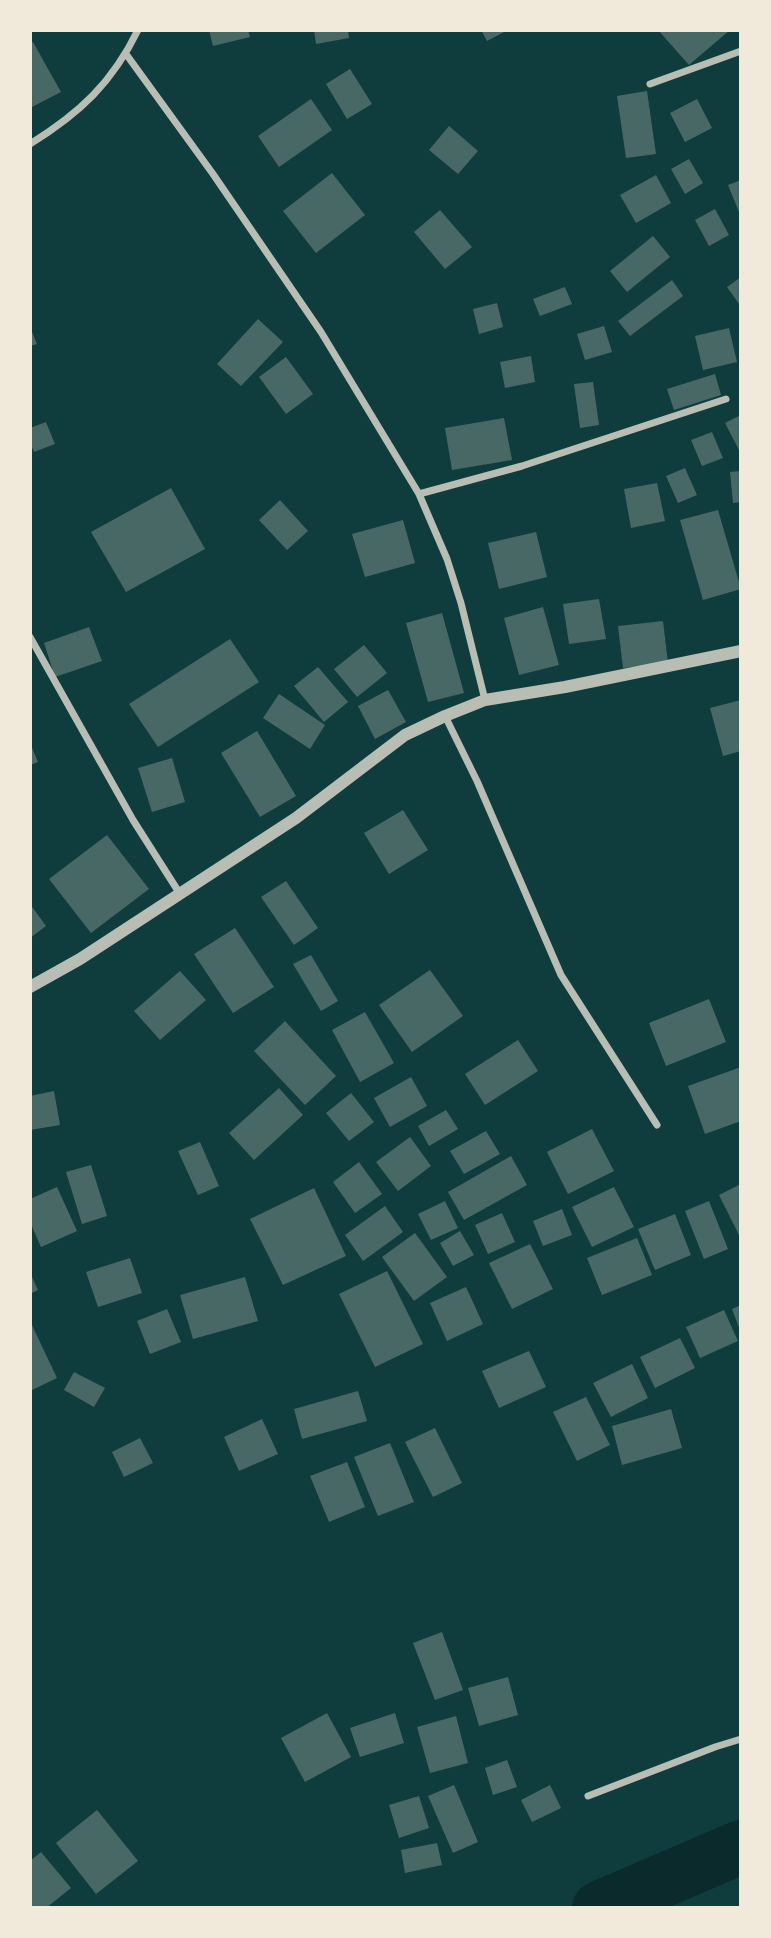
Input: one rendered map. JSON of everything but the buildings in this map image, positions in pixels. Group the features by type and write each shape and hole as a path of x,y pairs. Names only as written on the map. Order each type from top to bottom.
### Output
{"street":[{"path":"30,144 74,115 94,96 113,75 138,30"},
{"path":"650,84 741,51"},
{"path":"126,54 213,174 321,332 419,494 451,570 485,700"},
{"path":"419,494 522,466 726,399"},
{"path":"30,637 132,820 180,894"},
{"path":"30,987 80,959 296,818 405,735 445,716 485,700 565,687 741,651"},
{"path":"445,716 477,781 561,975 657,1125"},
{"path":"588,1796 715,1746 741,1739"}],"waterway":[{"path":"599,1908 741,1847"}]}
